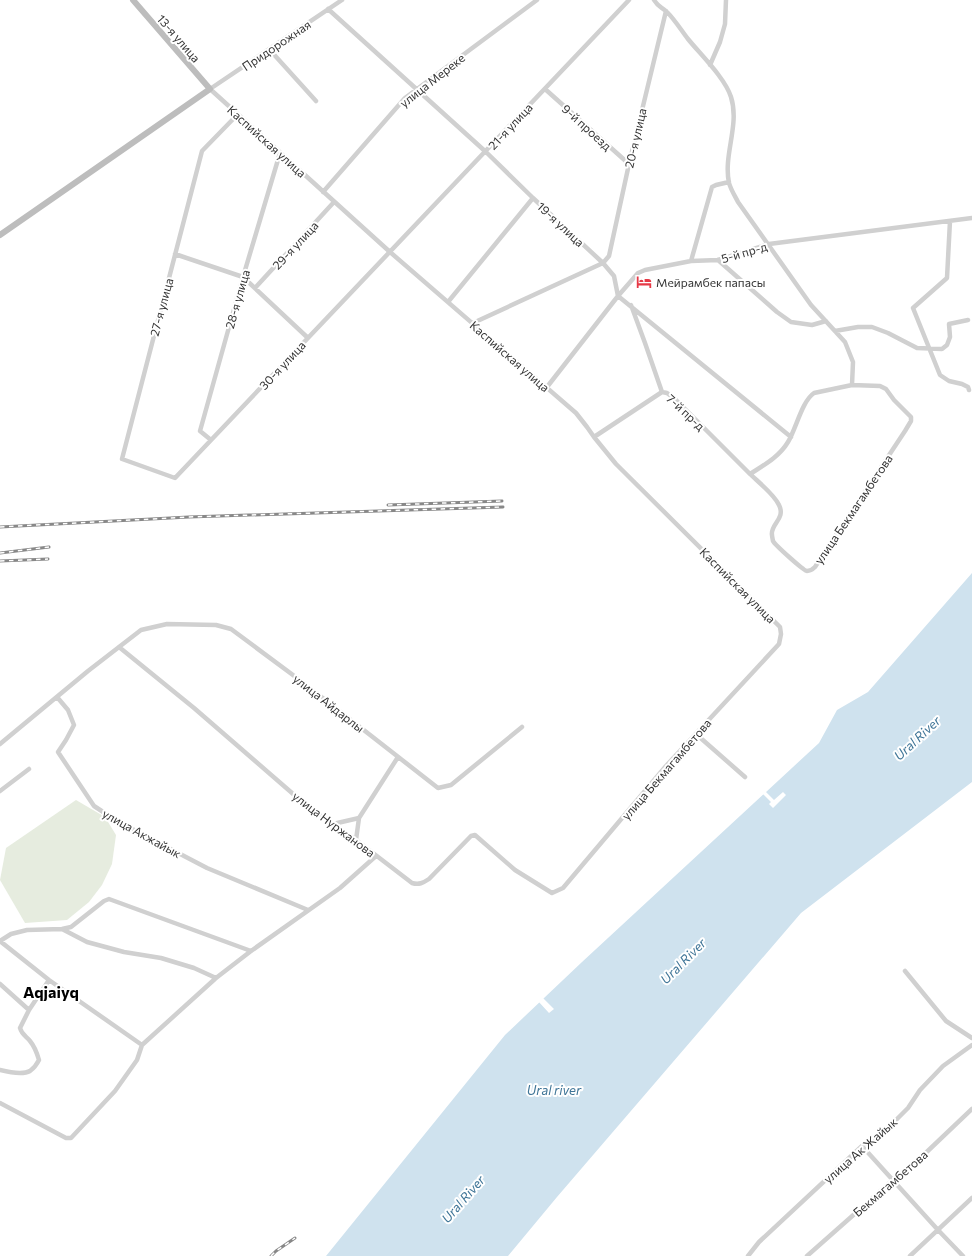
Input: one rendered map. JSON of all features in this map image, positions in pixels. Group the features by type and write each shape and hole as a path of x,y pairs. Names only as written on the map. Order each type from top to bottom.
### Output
{"street":[{"name":"13-я улица","path":"132,0 210,89"},
{"name":"Придорожная","path":"210,89 342,0"},
{"name":"улица Мереке","path":"323,192 405,98 537,0"},
{"name":"21-я улица","path":"390,252 629,0"},
{"path":"654,0 657,5 666,11 686,38 710,65 728,90 733,104 733,127 728,168 729,182 738,202 811,305 845,342 852,362 852,384 814,393 810,396 791,437 780,454 750,474"},
{"path":"710,65 720,42 725,24 726,0"},
{"name":"19-я улица","path":"328,9 486,152 603,263 614,276 618,296"},
{"name":"20-я улица","path":"603,263 609,256 629,164 666,11"},
{"path":"270,49 316,101"},
{"name":"Каспийская улица","path":"210,89 390,252 576,413 588,426 594,437 616,464 780,627 781,634 779,644"},
{"path":"0,235 210,89"},
{"name":"9-й проезд","path":"545,89 629,164"},
{"name":"27-я улица","path":"175,478 122,459 202,151 238,114"},
{"name":"28-я улица","path":"211,440 200,431 280,152"},
{"path":"692,261 712,187 729,182"},
{"path":"448,302 533,198"},
{"name":"29-я улица","path":"255,288 334,202"},
{"name":"5-й пр-д","path":"547,387 618,296 638,273 645,270 692,261 718,260 769,244 972,218"},
{"path":"950,221 947,278 913,308 940,375 949,381 968,387 969,390"},
{"name":"30-я улица","path":"175,478 390,252"},
{"path":"175,254 243,277 308,338"},
{"path":"718,260 777,312 791,322 812,325 826,322"},
{"path":"473,323 603,263"},
{"path":"618,296 791,437"},
{"path":"630,305 662,392"},
{"path":"835,330 872,327 888,333 917,348 942,349 947,345 950,337 949,324 968,320"},
{"name":"улица Бекмагамбетова","path":"750,474 779,504 782,512 772,531 773,542 804,570 811,570 815,567 838,533 911,421 909,414 894,400 886,389 880,386 852,384"},
{"name":"7-й пр-д","path":"594,437 662,392 668,393 750,474"},
{"name":"улица Айдарлы","path":"0,744 88,671 141,630 167,624 216,625 230,629 302,681 438,788 451,785 522,727"},
{"name":"улица Бекмагамбетова","path":"552,893 563,888 666,766 779,644"},
{"name":"улица Нуржанова","path":"119,647 194,708 307,806 356,840 412,883 422,883 429,879 471,836 475,835 515,870 552,893"},
{"name":"улица Акжайык","path":"57,697 68,710 74,725 58,752 94,806 117,821 207,868 308,910"},
{"path":"696,734 744,777"},
{"path":"356,840 359,818 398,757"},
{"path":"0,791 29,769"},
{"path":"333,824 359,818"},
{"path":"0,1103 66,1138 71,1138 115,1091 137,1060 142,1045 216,978 340,888 376,856"},
{"path":"142,1045 49,980 0,941 11,934 28,930 62,929 71,927 104,901 109,899 252,951"},
{"path":"62,929 87,942 124,952 167,959 194,968 216,978"},
{"path":"905,971 946,1021 972,1038"},
{"path":"0,1070 18,1072 30,1071 39,1060 37,1051 30,1041 21,1033 20,1028 29,1010 49,980"},
{"path":"0,984 29,1010"},
{"name":"улица Ак Жайык","path":"748,1256 759,1242 862,1146 890,1126 908,1108 920,1090 943,1066 972,1045"},
{"name":"Бекмагамбетова","path":"807,1256 893,1180 912,1166 972,1109"},
{"path":"862,1146 963,1256"},
{"path":"910,1256 972,1198"}],"shaded area":[{"path":"76,800 105,817 116,835 112,864 102,885 89,902 67,920 25,923 0,880 6,848"}],"water":[{"name":"Ural river","path":"972,573 972,782 801,913 508,1256 326,1256 505,1035 819,743 837,710 868,692"}],"pier":[{"path":"765,791 774,800 783,792 786,795 773,808 769,804 771,802 762,793"},
{"path":"542,997 554,1009 549,1013 538,1001"}],"railway":[{"path":"388,505 502,501"},
{"path":"0,527 189,517 503,507"},
{"path":"0,553 49,547"},
{"path":"0,561 48,559"},
{"path":"271,1256 295,1238"}],"place":[{"name":"Мейрамбек папасы","path":"644,282"}],"district":[{"name":"Aqjaiyq","path":"51,991"}],"water label":[{"name":"Ural River","path":"917,738"},
{"name":"Ural River","path":"683,961"},
{"name":"Ural River","path":"463,1199"}]}
